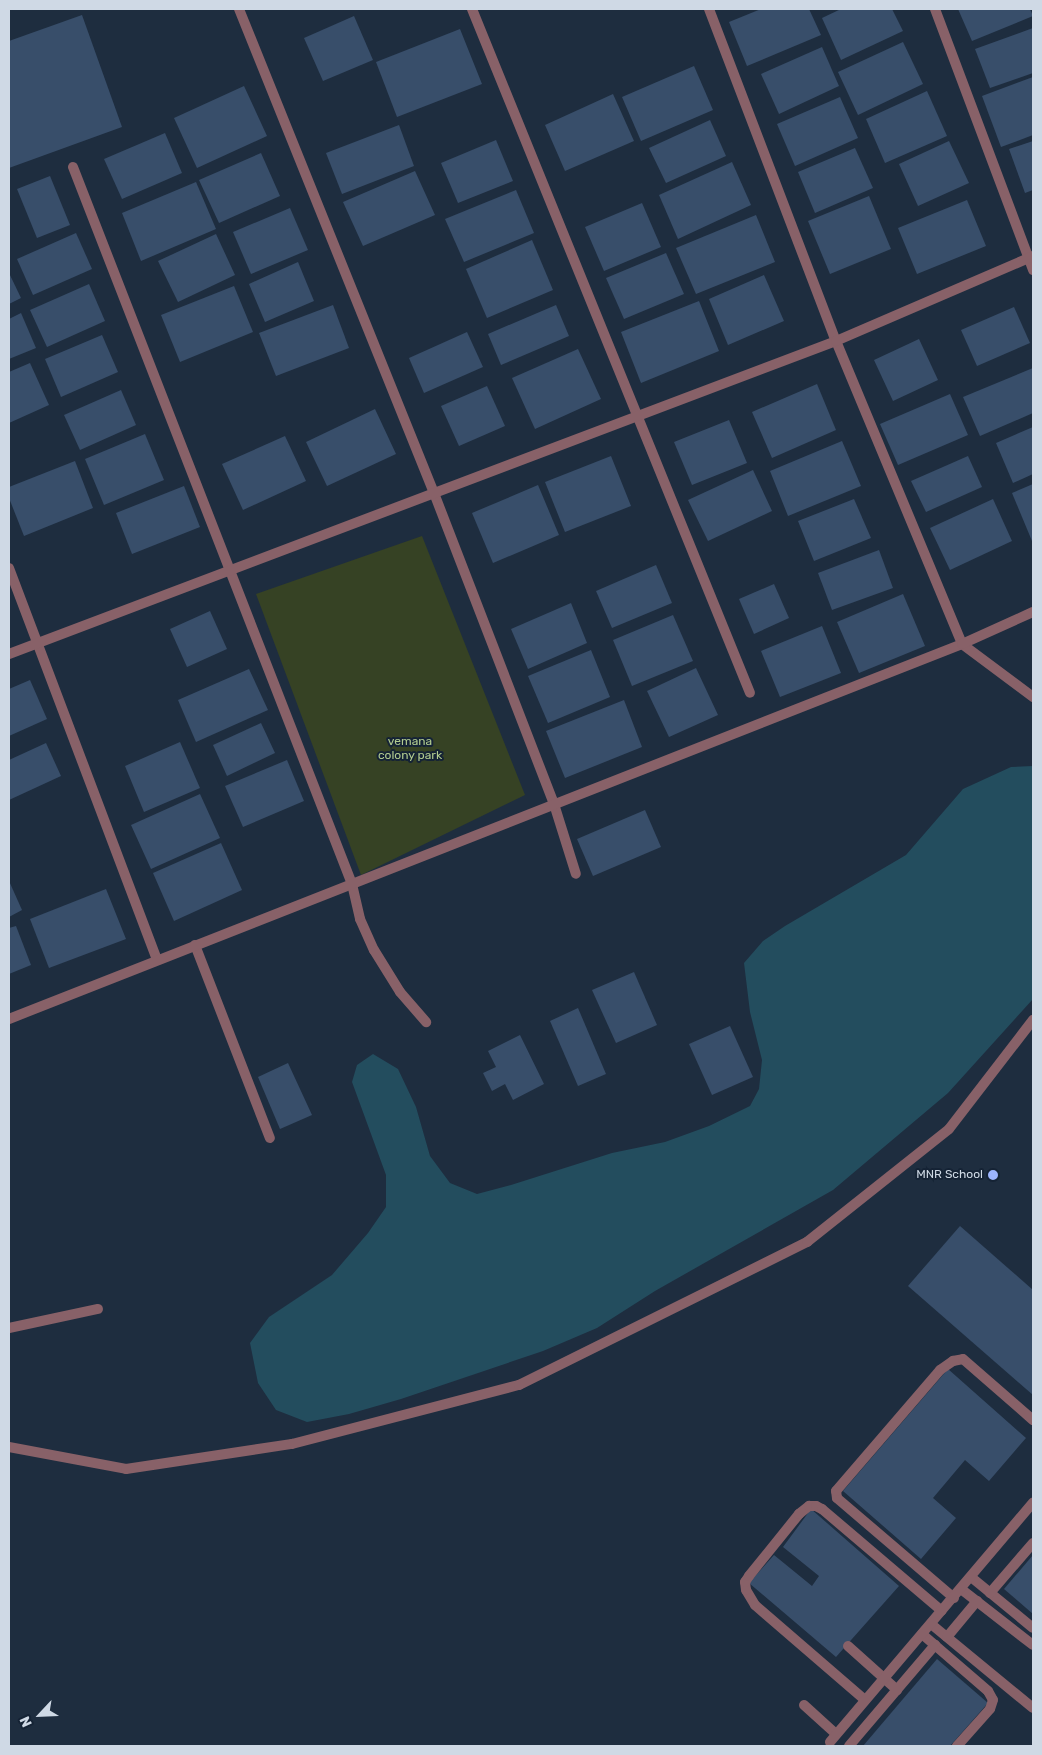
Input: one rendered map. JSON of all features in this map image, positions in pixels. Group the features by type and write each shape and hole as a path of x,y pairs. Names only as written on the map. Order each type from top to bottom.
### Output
{"street":[{"path":"239,9 434,493 554,804 576,874"},
{"path":"472,9 636,417 750,693"},
{"path":"709,9 836,341 962,644 1032,696"},
{"path":"935,9 1031,257 1033,270"},
{"path":"73,167 352,884 360,919 374,950 400,992 426,1022"},
{"path":"9,654 836,341 1031,257"},
{"path":"9,568 158,960"},
{"path":"9,1019 962,644 1033,612"},
{"path":"195,945 270,1138"},
{"path":"9,1447 126,1469 292,1444 519,1385 806,1242 949,1129 1033,1020"},
{"path":"9,1328 98,1309"},
{"path":"954,1598 837,1498 836,1491 940,1370 954,1361 963,1359 1033,1420"},
{"path":"833,1738 1033,1503"},
{"path":"865,1700 755,1605 746,1590 745,1582 749,1576 804,1508 816,1506 942,1611"},
{"path":"990,1592 1033,1543"},
{"path":"971,1577 1033,1628"},
{"path":"961,1589 1033,1644"},
{"path":"947,1637 977,1601"},
{"path":"931,1624 1033,1708"},
{"path":"922,1634 988,1691 994,1700 990,1709 957,1746"},
{"path":"848,1646 897,1690"},
{"path":"849,1746 935,1646"},
{"path":"876,1688 889,1700"},
{"path":"804,1705 840,1746"}],"green space":[{"name":"vemana colony park","path":"422,536 525,795 361,875 256,594"}],"water":[{"path":"1033,766 1033,999 948,1093 833,1190 655,1291 597,1328 543,1351 401,1399 349,1414 307,1422 276,1410 258,1383 250,1343 269,1317 332,1275 368,1233 386,1207 386,1175 352,1082 357,1065 373,1054 398,1069 416,1107 430,1156 450,1183 477,1194 612,1153 665,1142 709,1126 750,1106 759,1089 762,1060 750,1012 744,963 763,941 785,926 906,855 963,789 1011,767"}],"building":[{"path":"761,9 809,9 821,35 747,66 729,22"},
{"path":"841,9 892,9 903,31 841,60 822,18"},
{"path":"958,9 1030,9 1033,16 972,41"},
{"path":"82,15 122,127 9,168 9,41"},
{"path":"354,16 373,60 323,81 304,38"},
{"path":"1033,28 1033,73 990,88 975,49"},
{"path":"460,29 482,84 397,117 376,62"},
{"path":"903,42 923,84 858,115 838,72"},
{"path":"822,47 839,86 779,114 761,74"},
{"path":"694,66 713,110 641,141 622,97"},
{"path":"1033,77 1033,135 1001,147 982,96"},
{"path":"244,86 267,136 197,168 174,118"},
{"path":"927,91 947,136 885,163 866,119"},
{"path":"613,94 634,141 565,171 545,125"},
{"path":"840,97 858,138 795,166 777,124"},
{"path":"710,120 726,156 666,183 649,148"},
{"path":"399,125 414,166 342,194 326,153"},
{"path":"165,133 182,173 122,199 104,159"},
{"path":"496,140 513,181 458,203 441,163"},
{"path":"949,141 969,183 918,206 899,164"},
{"path":"1033,141 1033,190 1025,193 1009,149"},
{"path":"855,148 873,188 815,213 798,172"},
{"path":"261,153 280,196 219,223 199,180"},
{"path":"732,162 751,205 678,239 659,195"},
{"path":"415,171 435,215 363,246 343,202"},
{"path":"50,176 70,225 37,238 17,189"},
{"path":"196,182 216,229 141,261 122,213"},
{"path":"516,190 534,233 464,262 445,219"},
{"path":"869,196 891,249 830,274 808,221"},
{"path":"967,200 986,246 917,274 898,228"},
{"path":"642,203 661,247 604,271 585,227"},
{"path":"290,208 308,250 251,274 233,232"},
{"path":"756,215 775,262 696,294 676,248"},
{"path":"76,233 92,269 33,295 17,259"},
{"path":"216,234 235,275 178,302 158,261"},
{"path":"532,240 553,290 487,318 466,269"},
{"path":"666,253 684,294 624,319 606,278"},
{"path":"298,262 314,301 265,322 249,284"},
{"path":"9,273 21,298 9,304"},
{"path":"764,275 784,321 728,345 709,299"},
{"path":"89,284 105,321 47,347 30,310"},
{"path":"234,286 253,332 180,362 161,315"},
{"path":"699,301 719,351 641,383 621,332"},
{"path":"333,305 349,348 276,376 259,333"},
{"path":"556,305 569,336 501,365 488,334"},
{"path":"1014,307 1030,343 977,366 961,330"},
{"path":"21,313 36,348 9,359 9,319"},
{"path":"467,332 483,367 424,393 409,358"},
{"path":"102,335 118,372 61,397 45,359"},
{"path":"919,339 938,380 893,401 874,360"},
{"path":"578,349 601,399 535,429 512,378"},
{"path":"30,363 49,405 9,423 9,372"},
{"path":"1033,368 1033,413 980,436 963,397"},
{"path":"817,384 836,430 772,458 752,412"},
{"path":"487,386 505,426 459,446 441,406"},
{"path":"121,390 136,425 80,450 64,415"},
{"path":"950,394 968,435 898,465 880,424"},
{"path":"375,409 396,454 327,486 306,442"},
{"path":"729,420 747,463 692,485 674,442"},
{"path":"1033,427 1033,474 1013,483 996,443"},
{"path":"145,434 164,480 104,505 85,459"},
{"path":"285,436 306,481 243,510 222,464"},
{"path":"842,441 861,486 788,516 770,471"},
{"path":"611,456 631,506 565,532 545,482"},
{"path":"968,456 982,487 926,512 911,481"},
{"path":"75,461 93,508 24,536 9,498 9,487"},
{"path":"753,470 772,511 708,541 688,500"},
{"path":"1033,484 1033,540 1032,541 1012,493"},
{"path":"538,485 559,535 493,563 472,513"},
{"path":"184,486 200,527 132,554 116,513"},
{"path":"854,499 871,538 814,561 798,521"},
{"path":"993,499 1012,541 950,570 930,528"},
{"path":"879,550 893,588 832,610 818,573"},
{"path":"656,565 672,603 612,628 596,591"},
{"path":"774,584 789,618 754,634 739,599"},
{"path":"903,594 925,646 859,673 837,622"},
{"path":"571,603 587,643 528,669 511,629"},
{"path":"210,611 227,649 187,667 170,629"},
{"path":"673,615 693,661 632,686 613,640"},
{"path":"822,626 841,673 780,697 761,651"},
{"path":"591,650 610,697 548,723 528,676"},
{"path":"696,668 718,715 669,737 647,691"},
{"path":"249,669 268,710 196,742 178,700"},
{"path":"30,680 47,719 9,736 9,689"},
{"path":"624,700 642,747 565,778 546,731"},
{"path":"261,723 275,753 227,776 213,745"},
{"path":"180,742 200,788 144,812 125,766"},
{"path":"46,743 61,776 9,800 9,760"},
{"path":"287,760 304,801 243,827 225,786"},
{"path":"200,794 220,838 151,869 131,825"},
{"path":"645,810 661,847 593,876 577,839"},
{"path":"221,843 242,890 174,921 153,873"},
{"path":"9,881 22,910 9,917"},
{"path":"106,889 126,939 49,968 30,919"},
{"path":"16,926 31,965 9,974 9,928"},
{"path":"634,972 657,1025 616,1043 592,990"},
{"path":"578,1008 606,1074 578,1086 550,1021"},
{"path":"730,1026 753,1077 712,1095 689,1044"},
{"path":"520,1035 544,1084 513,1100 505,1084 492,1091 483,1073 496,1067 488,1051"},
{"path":"288,1063 312,1115 280,1129 258,1077"},
{"path":"960,1226 1033,1290 1033,1395 908,1286"},
{"path":"948,1369 1026,1438 989,1481 965,1460 933,1498 956,1518 921,1559 843,1491"},
{"path":"811,1509 899,1586 836,1657 749,1583 774,1555 812,1586 819,1576 783,1547"},
{"path":"1033,1555 1033,1614 1004,1589"},
{"path":"937,1659 988,1703 950,1746 863,1746"}],"place":[{"name":"MNR School","path":"993,1175"}]}
